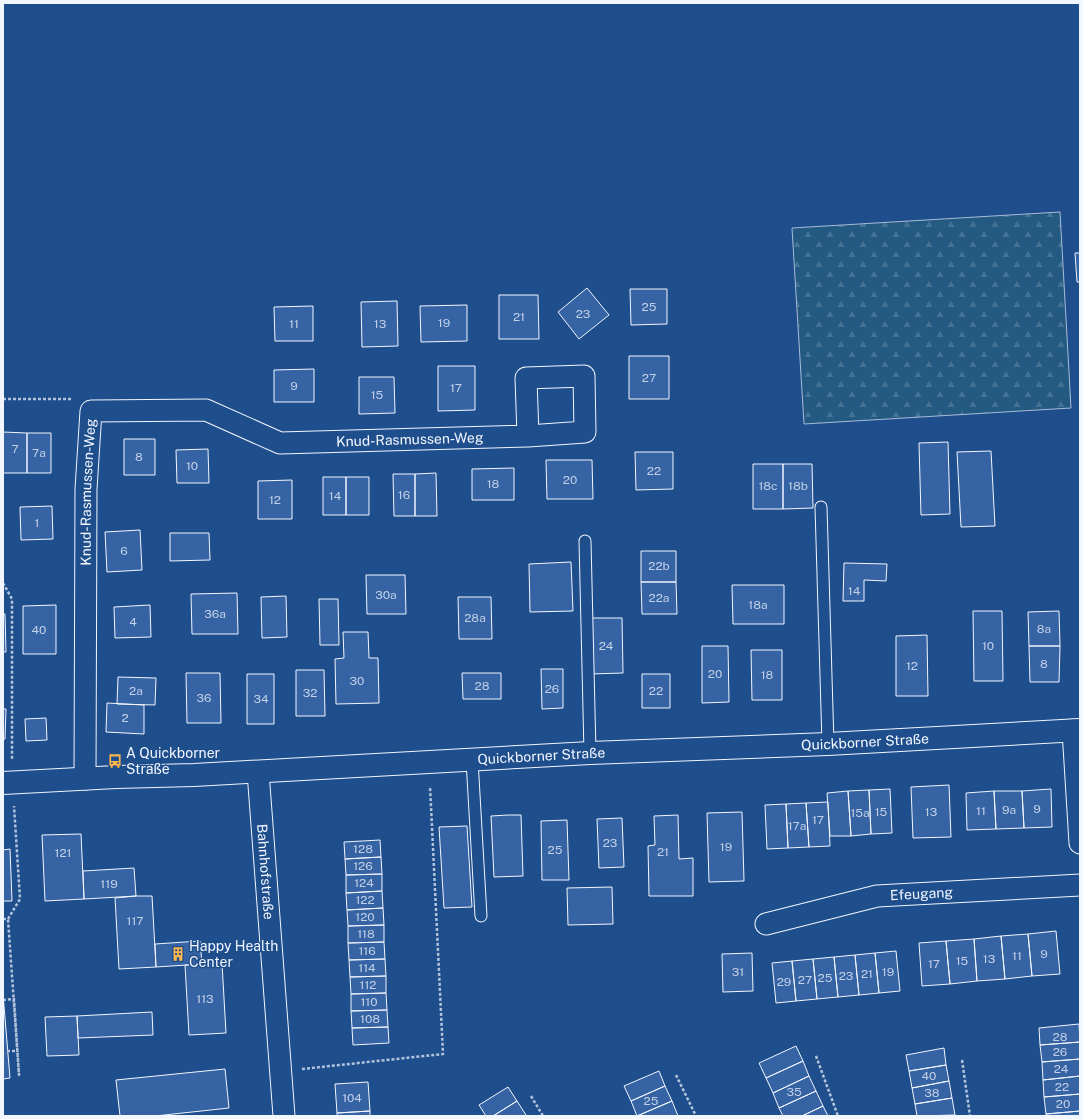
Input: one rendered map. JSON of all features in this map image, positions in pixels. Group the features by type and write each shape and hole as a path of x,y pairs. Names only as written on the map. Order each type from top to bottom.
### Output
{"street":[{"name":"Knud-Rasmussen-Weg","path":"85,779 86,489 91,411 206,410 280,443 528,436"},
{"name":"Quickborner Straße","path":"10,777 85,779 258,772 590,753 828,744 1077,730"},
{"path":"1077,730 1080,843"},
{"name":"Bahnhofstraße","path":"258,772 284,1116"},
{"name":"Efeugang","path":"766,924 877,896 1080,886"}],"lane":[{"path":"821,506 828,744"},
{"path":"585,541 590,753"},
{"path":"472,760 481,916"}],"path":[{"path":"3,399 72,399"},
{"path":"3,583 12,599 10,777 14,808 20,899 8,919 14,999 19,1075 18,1067 14,999"},
{"path":"281,1071 443,1054 429,763"},
{"path":"3,919 8,919"},
{"path":"3,1000 14,999"},
{"path":"7,1051 17,1051"},
{"path":"816,1056 838,1116"},
{"path":"962,1060 970,1116"},
{"path":"676,1075 696,1116"},
{"path":"531,1096 543,1116"}],"green space":[{"path":"1060,212 1071,408 804,424 792,228"}],"building":[{"path":"1075,253 1080,253 1080,282 1077,282"},
{"path":"587,288 609,315 579,339 558,312"},
{"path":"630,289 667,289 667,324 631,325"},
{"path":"499,295 538,295 539,339 499,339"},
{"path":"397,301 398,346 362,347 361,302"},
{"path":"467,305 467,341 421,342 420,306"},
{"path":"313,306 313,341 275,341 274,307"},
{"path":"629,356 669,356 669,399 629,399"},
{"path":"438,366 475,366 475,410 438,411"},
{"path":"314,369 314,402 274,402 274,370"},
{"path":"359,377 394,377 395,413 359,414"},
{"path":"3,432 27,433 27,473 3,473"},
{"path":"27,433 51,433 51,473 27,473"},
{"path":"124,439 155,439 155,475 124,475"},
{"path":"948,442 950,514 921,515 919,443"},
{"path":"208,449 209,483 177,483 176,450"},
{"path":"991,451 995,526 961,527 957,452"},
{"path":"635,452 673,452 673,489 636,490"},
{"path":"546,460 592,460 593,499 547,499"},
{"path":"753,464 783,464 783,509 753,509"},
{"path":"783,464 812,464 813,508 783,509"},
{"path":"514,468 514,500 472,500 472,469"},
{"path":"436,473 437,516 415,516 415,474"},
{"path":"393,474 415,474 415,516 394,516"},
{"path":"323,477 346,477 346,515 323,515"},
{"path":"346,477 369,477 369,515 346,515"},
{"path":"292,480 292,519 258,519 258,481"},
{"path":"52,506 53,539 21,540 20,507"},
{"path":"140,530 142,570 107,572 105,532"},
{"path":"170,533 209,533 210,560 170,561"},
{"path":"641,551 676,551 676,582 641,582"},
{"path":"571,562 573,611 530,612 529,564"},
{"path":"844,563 887,564 886,581 864,580 864,601 843,601"},
{"path":"366,575 405,575 406,614 367,614"},
{"path":"641,582 676,582 677,614 642,614"},
{"path":"732,585 784,585 784,624 733,624"},
{"path":"237,593 238,634 192,634 191,594"},
{"path":"286,596 287,637 262,638 261,597"},
{"path":"458,597 491,597 492,639 459,639"},
{"path":"319,599 338,599 339,645 320,645"},
{"path":"56,605 56,654 23,654 23,606"},
{"path":"150,605 151,637 115,638 114,607"},
{"path":"973,611 1002,611 1003,681 974,681"},
{"path":"1059,611 1060,646 1029,646 1028,612"},
{"path":"3,614 5,614 6,652 3,652"},
{"path":"589,618 622,618 623,673 590,674"},
{"path":"343,632 368,632 369,658 378,658 379,703 336,704 335,659 344,658"},
{"path":"927,635 928,696 896,696 896,636"},
{"path":"702,646 728,646 729,702 702,703"},
{"path":"1029,646 1060,646 1059,682 1030,682"},
{"path":"751,650 782,650 782,700 752,700"},
{"path":"541,669 563,669 563,708 542,709"},
{"path":"296,670 324,670 325,716 296,716"},
{"path":"186,673 220,673 221,723 187,723"},
{"path":"462,673 501,673 501,699 463,699"},
{"path":"247,674 274,674 274,724 247,724"},
{"path":"642,674 670,674 670,708 642,708"},
{"path":"118,677 156,678 155,705 117,704"},
{"path":"107,703 144,705 144,734 106,732"},
{"path":"3,709 6,709 5,739 3,739"},
{"path":"46,718 47,740 26,741 25,719"},
{"path":"949,785 951,837 913,838 911,787"},
{"path":"890,789 892,833 871,834 869,790"},
{"path":"1051,789 1052,827 1024,828 1022,791"},
{"path":"869,790 871,834 851,836 848,791"},
{"path":"848,791 851,836 830,836 827,793"},
{"path":"994,791 996,829 967,830 966,793"},
{"path":"994,791 1022,791 1024,828 996,829"},
{"path":"828,802 830,846 809,847 806,803"},
{"path":"806,803 809,847 788,848 786,804"},
{"path":"786,804 788,848 767,849 765,805"},
{"path":"742,812 744,881 709,882 707,813"},
{"path":"521,815 523,876 494,877 491,816"},
{"path":"678,815 679,859 693,858 693,896 649,896 648,846 655,845 654,816"},
{"path":"622,818 624,867 599,868 597,819"},
{"path":"567,820 569,880 542,880 541,821"},
{"path":"467,826 472,907 444,908 439,827"},
{"path":"81,834 84,899 45,901 42,835"},
{"path":"380,840 381,857 345,859 344,842"},
{"path":"10,849 12,901 3,901 3,850"},
{"path":"381,857 382,874 346,875 345,859"},
{"path":"134,868 136,896 84,899 83,871"},
{"path":"382,874 382,891 346,893 346,875"},
{"path":"612,887 613,924 568,925 567,888"},
{"path":"382,891 383,908 347,910 346,893"},
{"path":"152,896 156,967 119,969 115,898"},
{"path":"383,908 384,925 348,926 347,910"},
{"path":"384,925 384,942 348,943 348,926"},
{"path":"1056,931 1060,974 1032,976 1028,934"},
{"path":"1028,934 1032,976 1005,979 1001,936"},
{"path":"1001,936 1005,979 977,981 974,939"},
{"path":"974,939 977,981 950,984 946,941"},
{"name":"Happy Health Center","path":"200,941 202,964 156,967 155,944"},
{"path":"946,941 950,984 922,986 919,943"},
{"path":"384,942 385,959 349,960 348,943"},
{"path":"896,951 900,991 879,993 875,953"},
{"path":"752,953 753,991 723,992 722,954"},
{"path":"875,953 879,993 859,995 855,955"},
{"path":"855,955 859,995 838,997 834,957"},
{"path":"834,957 838,997 817,999 813,959"},
{"path":"385,959 386,976 350,977 349,960"},
{"path":"813,959 817,999 796,1001 792,961"},
{"path":"792,961 796,1001 776,1003 772,963"},
{"path":"222,963 226,1033 189,1035 185,965"},
{"path":"386,976 386,993 351,994 350,977"},
{"path":"386,993 387,1010 351,1011 351,994"},
{"path":"3,994 10,1078 3,1079"},
{"path":"387,1010 388,1027 352,1028 351,1011"},
{"path":"152,1012 153,1035 78,1038 77,1016"},
{"path":"77,1016 79,1055 47,1056 45,1017"},
{"path":"1079,1024 1080,1042 1040,1045 1039,1028"},
{"path":"388,1027 389,1043 353,1045 352,1028"},
{"path":"1080,1042 1080,1059 1042,1062 1040,1045"},
{"path":"796,1046 803,1061 766,1078 759,1063"},
{"path":"944,1048 946,1065 909,1071 906,1055"},
{"path":"1080,1059 1080,1076 1043,1080 1042,1062"},
{"path":"803,1061 809,1076 773,1093 766,1078"},
{"path":"946,1065 949,1081 912,1088 909,1071"},
{"path":"225,1069 229,1108 155,1116 120,1116 116,1080"},
{"path":"659,1071 665,1086 631,1101 624,1086"},
{"path":"809,1076 816,1091 779,1108 773,1093"},
{"path":"1080,1076 1080,1094 1044,1097 1043,1080"},
{"path":"949,1081 952,1098 915,1104 912,1088"},
{"path":"368,1082 370,1111 337,1113 335,1084"},
{"path":"665,1086 672,1101 637,1116 631,1101"},
{"path":"508,1087 517,1101 493,1116 486,1116 479,1105"},
{"path":"816,1091 823,1106 802,1116 783,1116 779,1108"},
{"path":"1080,1094 1080,1111 1046,1114 1044,1097"},
{"path":"952,1098 955,1115 917,1116 915,1104"},
{"path":"517,1101 526,1115 493,1116"},
{"path":"672,1101 678,1116 637,1116"},
{"path":"823,1106 828,1116 802,1116"},
{"path":"370,1111 370,1116 337,1116 337,1113"},
{"path":"1080,1111 1080,1116 1046,1116 1046,1114"}],"place":[{"name":"A Quickborner Straße","path":"115,761"},
{"name":"Happy Health Center","path":"178,954"}]}
